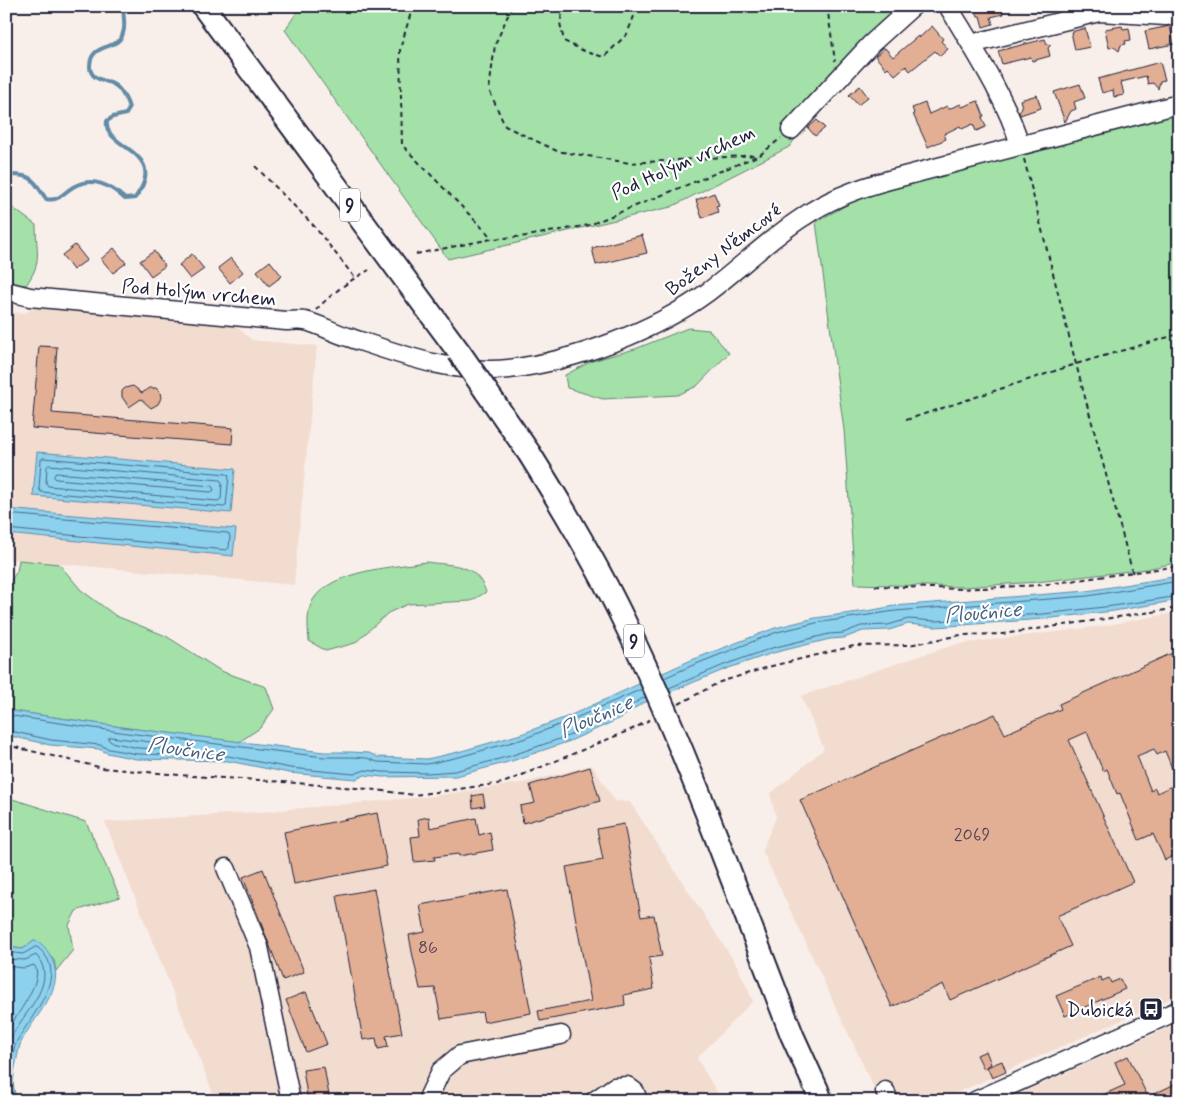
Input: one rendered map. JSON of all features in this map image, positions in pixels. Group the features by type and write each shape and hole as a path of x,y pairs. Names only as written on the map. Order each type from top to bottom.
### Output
{"main road":[{"name":"9","path":"203,6 459,352 529,454 602,577 648,671 702,800 792,1036 821,1101"},
{"name":"9","path":"792,1036 808,1101"},
{"path":"792,1036 828,1101"}],"street":[{"path":"790,130 870,44 913,6"},
{"path":"948,6 1014,122 1020,145"},
{"path":"971,44 1099,12 1166,16 1179,13"},
{"name":"Boženy Němcové","path":"306,321 383,349 447,366 485,370 509,369 540,364 595,348 645,329 680,310 708,292 803,217 846,194 889,180 1179,104"},
{"name":"Pod Holým vrchem","path":"6,290 30,297 286,321 306,321"},
{"path":"226,868 259,947 290,1101"},
{"path":"974,1101 994,1097 1179,1010"},
{"path":"430,1101 430,1096 442,1071 460,1055 561,1035"},
{"path":"594,1101 614,1087 626,1086 635,1092 638,1101"}],"path":[{"path":"413,6 400,48 402,145 492,239"},
{"path":"512,6 495,45 489,90 505,126 557,151 630,163 760,155"},
{"path":"564,6 560,23 564,41 586,52 604,57 627,34 638,6"},
{"path":"827,6 837,80"},
{"name":"Pod Holým vrchem","path":"416,254 492,239 527,236 589,225 760,155 790,130"},
{"path":"1020,145 1076,364 1134,574"},
{"path":"255,166 314,226 355,278"},
{"path":"306,321 330,295 370,270"},
{"path":"906,420 1076,364 1179,334"},
{"path":"875,586 961,589 1041,585 1134,574 1179,566"},
{"path":"675,706 720,682 772,666 854,646 909,645 962,635 1003,634 1179,608"},
{"path":"6,745 103,768 358,788 414,795 503,783 634,728 650,719"}],"shaded area":[{"path":"35,307 236,326 252,340 317,346 294,585 6,559 6,312 25,313"},
{"path":"1179,612 1179,995 938,1101 880,1101 762,850 776,817 770,794 824,749 801,696 958,644 1102,626"},
{"path":"592,765 615,801 630,802 738,967 753,1001 697,1058 722,1101 216,1101 105,822 259,812 433,796 527,782"},
{"path":"1179,1023 1179,1101 1027,1101 1023,1092"}],"green space":[{"path":"301,6 918,6 872,37 789,147 671,207 448,259 285,30"},
{"path":"1179,112 1179,562 1147,569 1037,582 963,587 855,584 844,430 816,222 875,189"},
{"path":"6,203 36,225 37,263 26,285 12,284 6,281"},
{"path":"688,328 709,330 729,353 697,386 678,395 603,399 567,388 565,375 592,361 635,349"},
{"path":"19,560 59,564 81,590 116,616 166,636 221,671 266,687 274,709 260,728 239,742 6,710 6,588 17,571"},
{"path":"426,562 454,565 470,570 476,575 486,592 471,601 408,604 388,613 355,643 326,651 309,641 309,610 313,600 322,590 348,576 381,568"},
{"path":"6,797 86,822 120,897 76,911 69,925 73,950 56,971 54,960 34,941 23,949 6,947"}],"water":[{"path":"37,452 235,469 231,513 33,496"},
{"path":"6,509 236,529 233,556 6,534"},
{"name":"Ploučnice","path":"1179,576 1179,600 1114,611 1043,619 936,627 908,624 889,630 863,631 844,638 830,639 773,653 726,669 641,704 621,718 570,741 512,761 456,776 382,777 365,775 356,779 289,773 228,761 136,759 107,753 99,749 50,745 6,735 6,710 128,728 324,752 369,753 378,757 427,759 521,734 569,716 689,661 775,628 815,618 894,606 1087,591"},
{"path":"34,941 39,942 48,952 54,965 56,977 48,1000 20,1045 13,1080 18,1101 6,1101 6,947 23,949"}],"building":[{"path":"974,6 1001,6 1003,14 991,17 993,24 983,27 980,16 978,16"},
{"path":"932,26 943,39 941,41 948,49 940,56 935,51 910,71 906,66 895,75 888,67 886,69 875,56 885,48 893,57"},
{"path":"1122,26 1123,29 1129,28 1131,40 1125,41 1126,44 1121,45 1119,51 1114,47 1109,48 1105,29"},
{"path":"1170,26 1174,44 1149,49 1145,31"},
{"path":"1085,28 1090,47 1075,50 1071,32"},
{"path":"1045,39 1047,44 1051,45 1048,48 1050,56 1032,61 1031,57 1002,64 998,51"},
{"path":"1160,62 1165,80 1160,81 1158,89 1153,83 1148,84 1146,76 1121,82 1124,95 1114,97 1113,90 1102,93 1098,79"},
{"path":"1080,84 1085,98 1074,102 1076,109 1071,111 1065,122 1054,92"},
{"path":"860,86 868,97 858,105 849,95"},
{"path":"1037,95 1041,108 1020,115 1022,107 1020,100"},
{"path":"978,101 986,127 976,131 973,124 962,129 960,126 944,134 946,139 928,147 912,108 925,103 929,114 947,106 948,109 961,104 962,107"},
{"path":"817,120 825,128 815,136 808,128"},
{"path":"714,193 719,205 716,206 718,212 702,218 696,200"},
{"path":"642,235 647,253 596,265 592,248"},
{"path":"75,245 87,260 73,270 62,255"},
{"path":"114,248 126,263 113,273 101,259"},
{"path":"154,251 165,266 151,276 140,261"},
{"path":"192,254 204,269 190,279 179,265"},
{"path":"231,258 243,272 230,283 218,268"},
{"path":"270,261 282,276 269,286 257,271"},
{"path":"39,346 57,347 52,413 233,428 232,444 32,428"},
{"path":"133,386 142,393 150,388 156,388 160,392 161,398 158,404 151,408 141,399 129,407 122,397 122,391"},
{"path":"1179,650 1179,853 1165,860 1153,834 1139,840 1120,793 1117,794 1107,769 1103,771 1087,732 1069,740 1133,882 1057,916 1071,946 950,1000 943,984 892,1007 800,800 995,714 1005,734 1061,709 1059,704","holes":["1154,749 1157,755 1165,751 1178,783 1157,793 1155,788 1151,791 1137,756"]},
{"path":"590,767 600,801 523,823 520,806 535,803 530,785"},
{"path":"483,794 485,806 473,808 472,796"},
{"path":"377,813 387,866 294,884 284,832"},
{"path":"429,817 430,828 476,818 479,835 490,832 493,850 459,856 458,854 434,857 435,860 414,862 411,837 420,836 418,819"},
{"path":"624,824 641,917 654,915 662,956 649,958 654,989 624,995 625,1005 540,1021 538,1011 591,1001 566,867 603,860 597,829"},
{"path":"263,869 304,972 283,980 243,877"},
{"path":"374,889 402,1033 386,1036 388,1047 378,1049 376,1038 363,1040 337,896"},
{"path":"507,889 531,1013 484,1022 482,1012 441,1019 435,988 420,989 412,952 409,935 425,932 420,905"},
{"path":"1101,977 1102,981 1109,978 1111,983 1120,979 1125,989 1065,1016 1056,996"},
{"path":"306,992 327,1044 306,1052 286,1000"},
{"path":"986,1051 991,1064 984,1069 977,1055"},
{"path":"1128,1056 1148,1097 1179,1082 1179,1101 1089,1101 1125,1085 1115,1062"},
{"path":"1002,1061 1006,1072 992,1078 987,1067"},
{"path":"324,1067 330,1101 308,1101 303,1070"}],"waterway":[{"path":"6,175 22,175 31,179 46,199 50,200 57,198 73,187 87,182 107,186 125,199 135,198 144,182 145,170 141,160 114,138 108,130 107,121 113,117 126,114 129,109 127,103 116,86 96,78 90,66 91,58 95,53 120,39 124,27 123,6"}],"place":[{"name":"Dubická","path":"1151,1009"}]}
